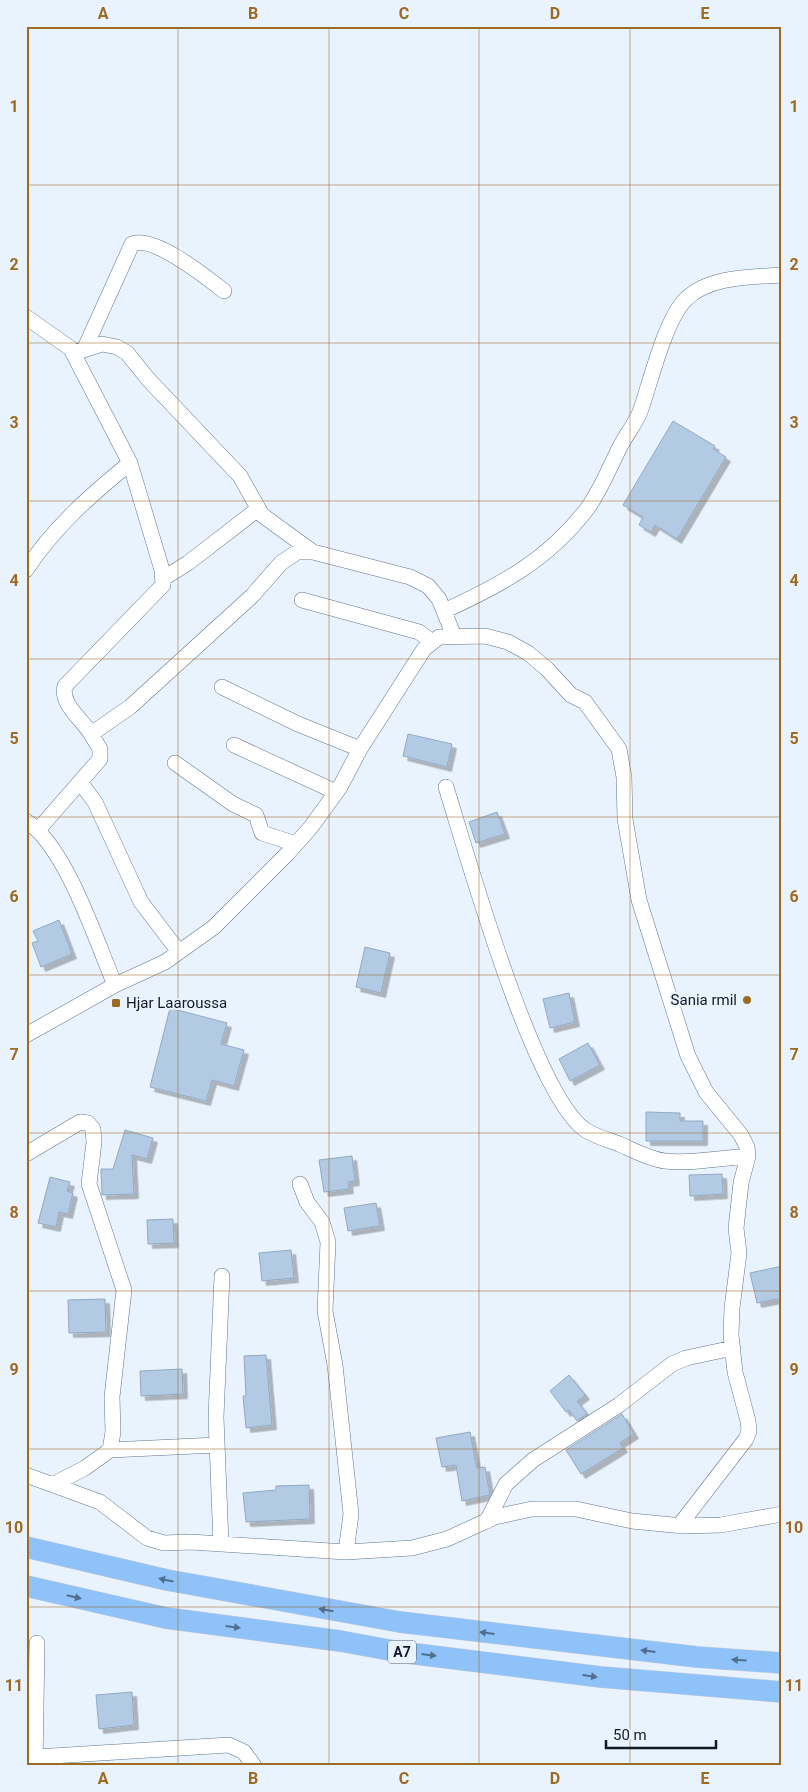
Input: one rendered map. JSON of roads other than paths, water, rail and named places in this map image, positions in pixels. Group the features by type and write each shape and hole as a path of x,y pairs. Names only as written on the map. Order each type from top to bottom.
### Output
{"highway":[{"name":"A7","path":"26,1547 167,1580 400,1622 696,1657 782,1663"},
{"name":"A7","path":"26,1586 166,1618 340,1641 400,1652 601,1677 782,1692"}],"street":[{"path":"78,352 132,244 142,242 189,263 224,290"},
{"path":"444,611 501,585 528,567 569,530 588,508 640,412 672,320 684,301 712,284 740,278 782,275"},
{"path":"26,317 78,352 130,463 164,578 160,591 65,686 63,692 65,700 91,734 100,748 101,756 80,782 32,826 58,855 115,986"},
{"path":"78,352 102,344 117,347 127,353 148,379 240,476 262,515 313,552"},
{"path":"26,570 88,497 130,463"},
{"path":"164,578 188,563 258,509"},
{"path":"91,734 130,707 172,670 252,596 290,556 297,552 313,552 410,577 428,586 440,599 454,636"},
{"path":"302,600 419,632 432,642"},
{"path":"26,1035 115,986 165,962 214,927 296,844 336,792 360,748 424,649 432,642 439,637 485,636 508,642 528,653 547,669 571,695 586,702 619,749 624,777 624,819 643,914 670,992 693,1068 706,1092 745,1141 748,1156 741,1183 736,1228 739,1254 732,1308 735,1372 749,1431 679,1526"},
{"path":"222,687 298,724 360,748"},
{"path":"234,745 336,792"},
{"path":"175,763 233,804 256,815 262,833 296,844"},
{"path":"80,782 95,802 141,902 179,952"},
{"path":"446,787 488,922 517,1004 548,1079 569,1115 587,1131 664,1161 748,1156"},
{"path":"26,1154 80,1122 88,1123 93,1129 94,1142 89,1184 122,1277 124,1290 112,1397 113,1432 110,1450"},
{"path":"300,1184 307,1202 322,1222 328,1242 325,1311 335,1365 351,1514 346,1552"},
{"path":"221,1544 217,1445 222,1276"},
{"path":"487,1521 506,1484 533,1460 619,1404 672,1364 686,1358 733,1348"},
{"path":"54,1484 85,1468 110,1450 217,1445"},
{"path":"26,1476 54,1484 100,1502 147,1538 164,1543 221,1544 346,1552 412,1548 447,1539 487,1521 532,1509 576,1509 632,1521 679,1526 721,1525 782,1514"},
{"path":"37,1643 36,1762 229,1745 244,1752 254,1766"}],"place":[{"name":"Sania rmil","path":"747,1000"},
{"name":"Hjar Laaroussa","path":"116,1003"}]}
